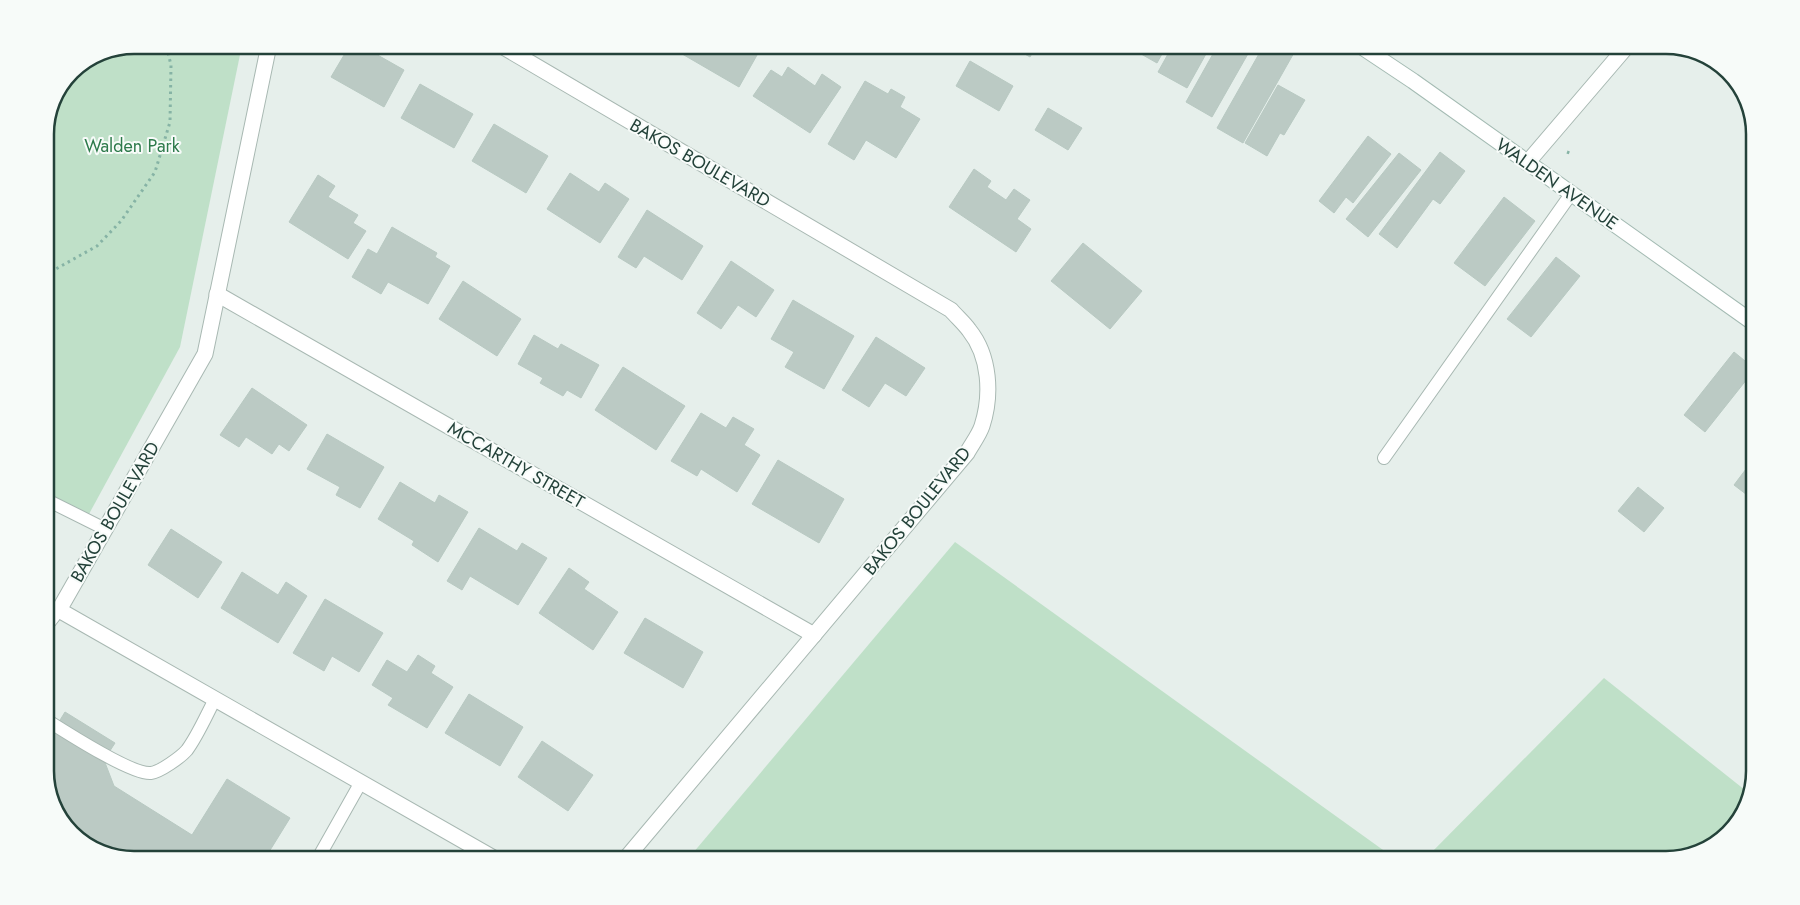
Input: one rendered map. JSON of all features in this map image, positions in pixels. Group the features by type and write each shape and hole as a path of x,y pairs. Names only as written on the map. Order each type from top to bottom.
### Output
{"street":[{"name":"BAKOS BOULEVARD","path":"59,610 204,354 267,54"},
{"name":"BAKOS BOULEVARD","path":"515,54 951,310 970,331 982,354 988,378 987,403 982,427 967,452 632,851"},
{"name":"WALDEN AVENUE","path":"1373,54 1746,318"},
{"path":"1527,163 1620,54"},
{"name":"MCCARTHY STREET","path":"217,294 814,635"},
{"path":"59,610 481,851"}],"lane":[{"path":"1384,458 1571,194"},
{"path":"54,504 105,529"},
{"path":"54,616 59,610"},
{"path":"54,724 121,764 140,772 152,773 186,751 215,699"},
{"path":"323,851 361,782"}],"path":[{"path":"54,270 96,246 121,221 155,172 170,122 171,65 168,54"},
{"path":"1568,152 1572,154"}],"green space":[{"name":"Walden Park","path":"240,54 180,347 83,525 54,510 54,128 56,113 70,85 81,74 89,67 118,55"},
{"path":"955,542 1384,851 695,851"},
{"path":"1604,678 1744,789 1733,816 1719,831 1706,841 1677,851 1433,851"}],"building":[{"path":"345,54 376,54 404,70 384,107 331,77"},
{"path":"682,54 758,54 739,87"},
{"path":"1141,54 1162,54 1157,63"},
{"path":"1168,54 1206,54 1187,88 1158,72"},
{"path":"1213,54 1248,54 1212,117 1186,102"},
{"path":"1259,54 1293,54 1243,143 1217,128"},
{"path":"970,61 1013,86 999,111 956,86"},
{"path":"788,67 815,86 822,74 841,87 810,133 753,96 771,70 782,77"},
{"path":"865,81 888,94 891,89 905,97 900,107 920,119 896,158 866,140 854,160 828,144"},
{"path":"420,84 473,114 454,148 401,118"},
{"path":"1278,85 1305,100 1284,135 1280,133 1267,156 1245,143"},
{"path":"1048,108 1082,128 1068,150 1035,130"},
{"path":"494,124 548,156 526,193 472,161"},
{"path":"1368,136 1391,154 1353,203 1346,197 1334,213 1319,201"},
{"path":"1440,152 1465,171 1440,204 1433,199 1397,248 1379,234"},
{"path":"1399,153 1421,170 1368,237 1346,219"},
{"path":"974,169 991,181 987,187 1006,200 1014,189 1030,200 1017,219 1031,229 1016,252 949,207"},
{"path":"570,173 599,192 605,183 629,199 600,243 547,209"},
{"path":"318,175 335,186 328,197 358,215 353,223 366,231 348,259 289,222"},
{"path":"1504,197 1535,221 1485,286 1454,263"},
{"path":"647,210 703,246 682,280 644,256 636,268 618,257"},
{"path":"392,227 437,253 435,257 450,266 428,304 388,282 381,294 352,277 368,249 377,254"},
{"path":"1083,243 1142,291 1110,329 1051,281"},
{"path":"1556,257 1580,276 1531,337 1507,319"},
{"path":"731,261 774,290 756,317 738,305 721,329 697,313"},
{"path":"463,281 521,319 497,356 439,319"},
{"path":"793,300 854,336 824,389 785,367 794,352 771,339"},
{"path":"534,335 558,349 561,344 599,365 581,398 567,390 563,396 540,383 543,378 518,364"},
{"path":"876,337 925,368 906,396 885,383 869,407 842,390"},
{"path":"1734,352 1746,362 1746,380 1705,432 1684,415"},
{"path":"623,367 685,406 656,450 595,410"},
{"path":"252,388 307,425 289,451 279,444 272,454 246,437 239,447 220,435"},
{"path":"701,413 726,428 733,417 754,429 744,445 760,455 737,492 701,469 697,476 671,461"},
{"path":"327,434 384,467 360,508 336,495 340,487 307,469"},
{"path":"778,460 844,499 819,543 752,504"},
{"path":"1746,469 1746,494 1734,485"},
{"path":"400,482 435,503 439,495 468,512 438,562 412,545 414,541 378,519"},
{"path":"1638,487 1664,508 1644,532 1618,511"},
{"path":"479,528 517,551 522,543 547,558 518,605 470,576 462,590 447,581"},
{"path":"171,529 222,562 198,598 148,565"},
{"path":"569,568 589,582 584,589 618,612 593,650 539,613"},
{"path":"242,572 278,595 286,582 307,596 278,643 221,608"},
{"path":"325,599 383,633 359,672 332,656 324,671 293,653"},
{"path":"645,618 703,652 683,688 624,653"},
{"path":"418,655 435,666 431,673 453,687 427,728 388,705 393,698 372,685 387,660 407,672"},
{"path":"469,694 523,727 500,766 445,733"},
{"path":"65,712 115,743 104,760 114,786 192,835 227,779 290,818 270,851 123,851 113,849 89,838 67,816 62,807 55,787 54,777 54,726 57,725"},
{"path":"542,741 593,775 568,811 518,777"}]}
